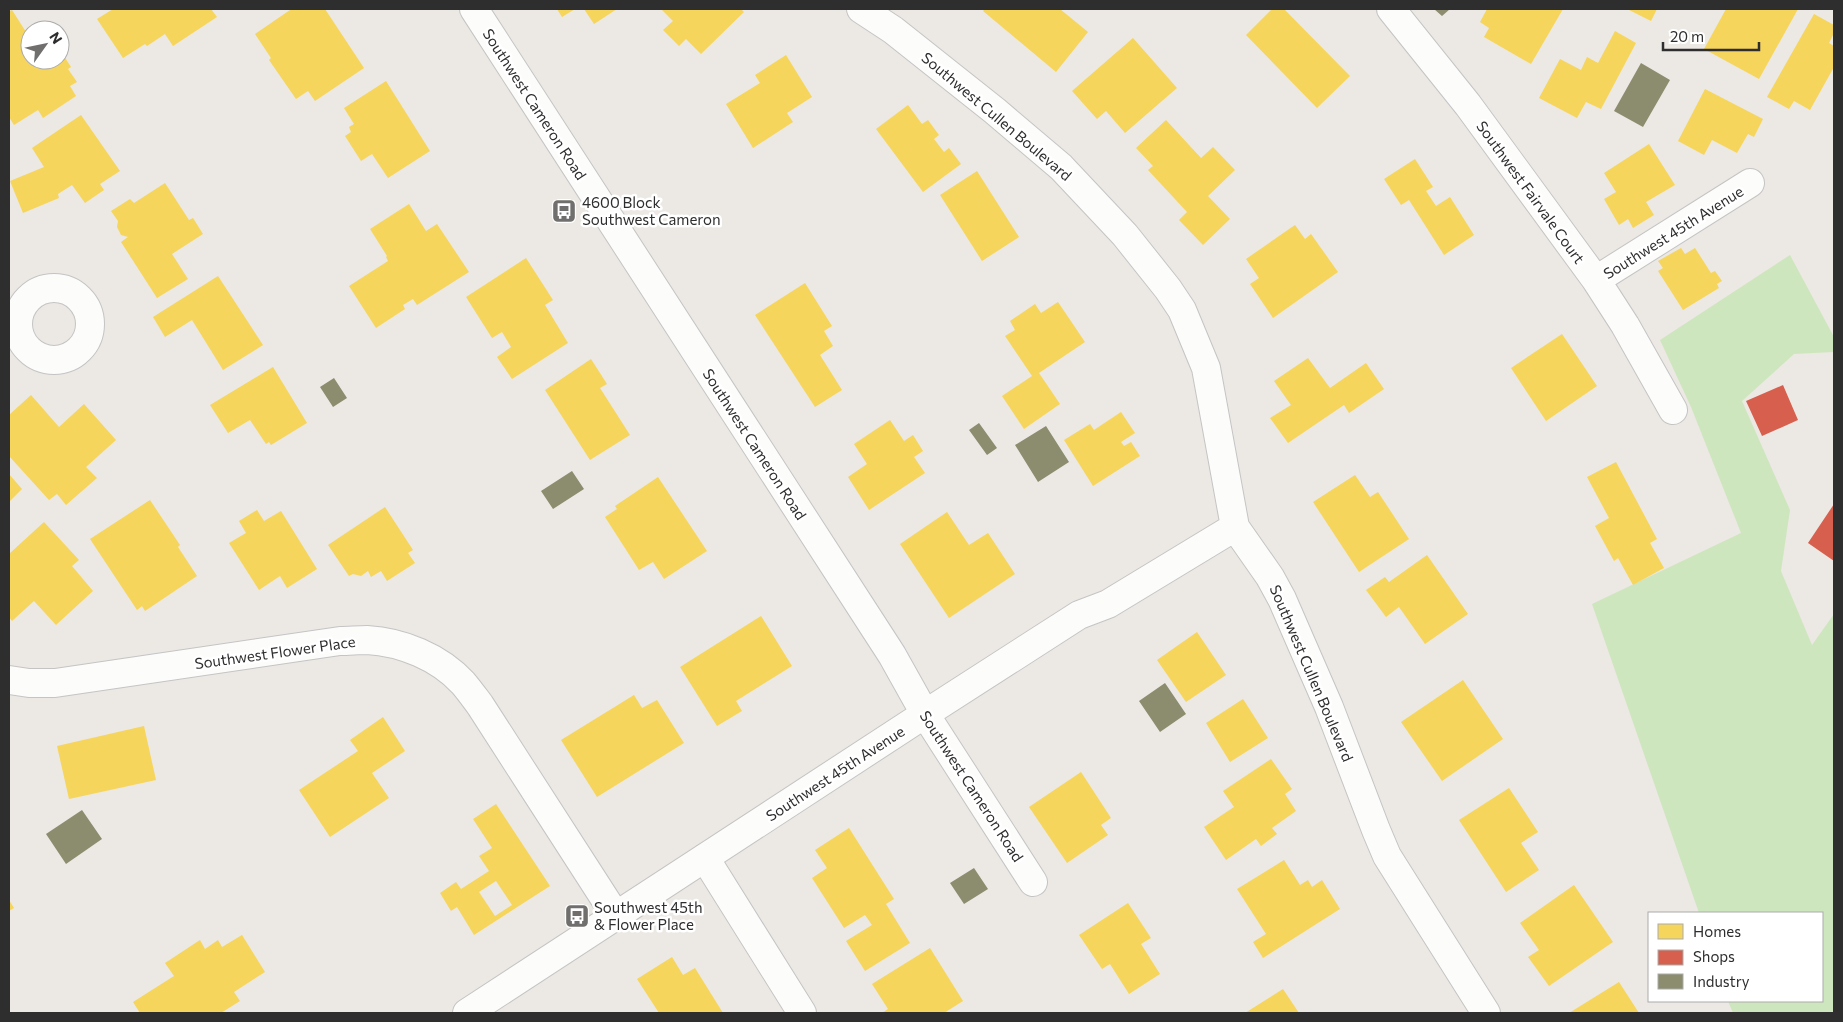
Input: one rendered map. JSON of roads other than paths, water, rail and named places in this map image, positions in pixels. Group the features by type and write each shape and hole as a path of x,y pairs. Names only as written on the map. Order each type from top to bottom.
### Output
{"street":[{"name":"Southwest Cameron Road","path":"474,9 892,655 924,714 1033,882"},
{"name":"Southwest Cullen Boulevard","path":"861,9 893,30 995,111 1061,167 1125,236 1182,310 1206,368 1235,527 1270,577 1282,599 1329,707 1388,856 1486,1013"},
{"name":"Southwest Fairvale Court","path":"1391,9 1468,105 1596,280 1625,325 1673,410"},
{"name":"Southwest 45th Avenue","path":"1596,280 1750,183"},
{"name":"Southwest 45th Avenue","path":"467,1013 924,714 1079,615 1108,604 1235,527"},
{"name":"Southwest Flower Place","path":"9,680 55,684 340,641 368,640 401,646 421,653 458,678 480,704 616,916"},
{"path":"705,858 802,1013"}],"place":[{"name":"4600 Block Southwest Cameron","path":"564,211"},
{"name":"Southwest 45th & Flower Place","path":"577,916"}]}
